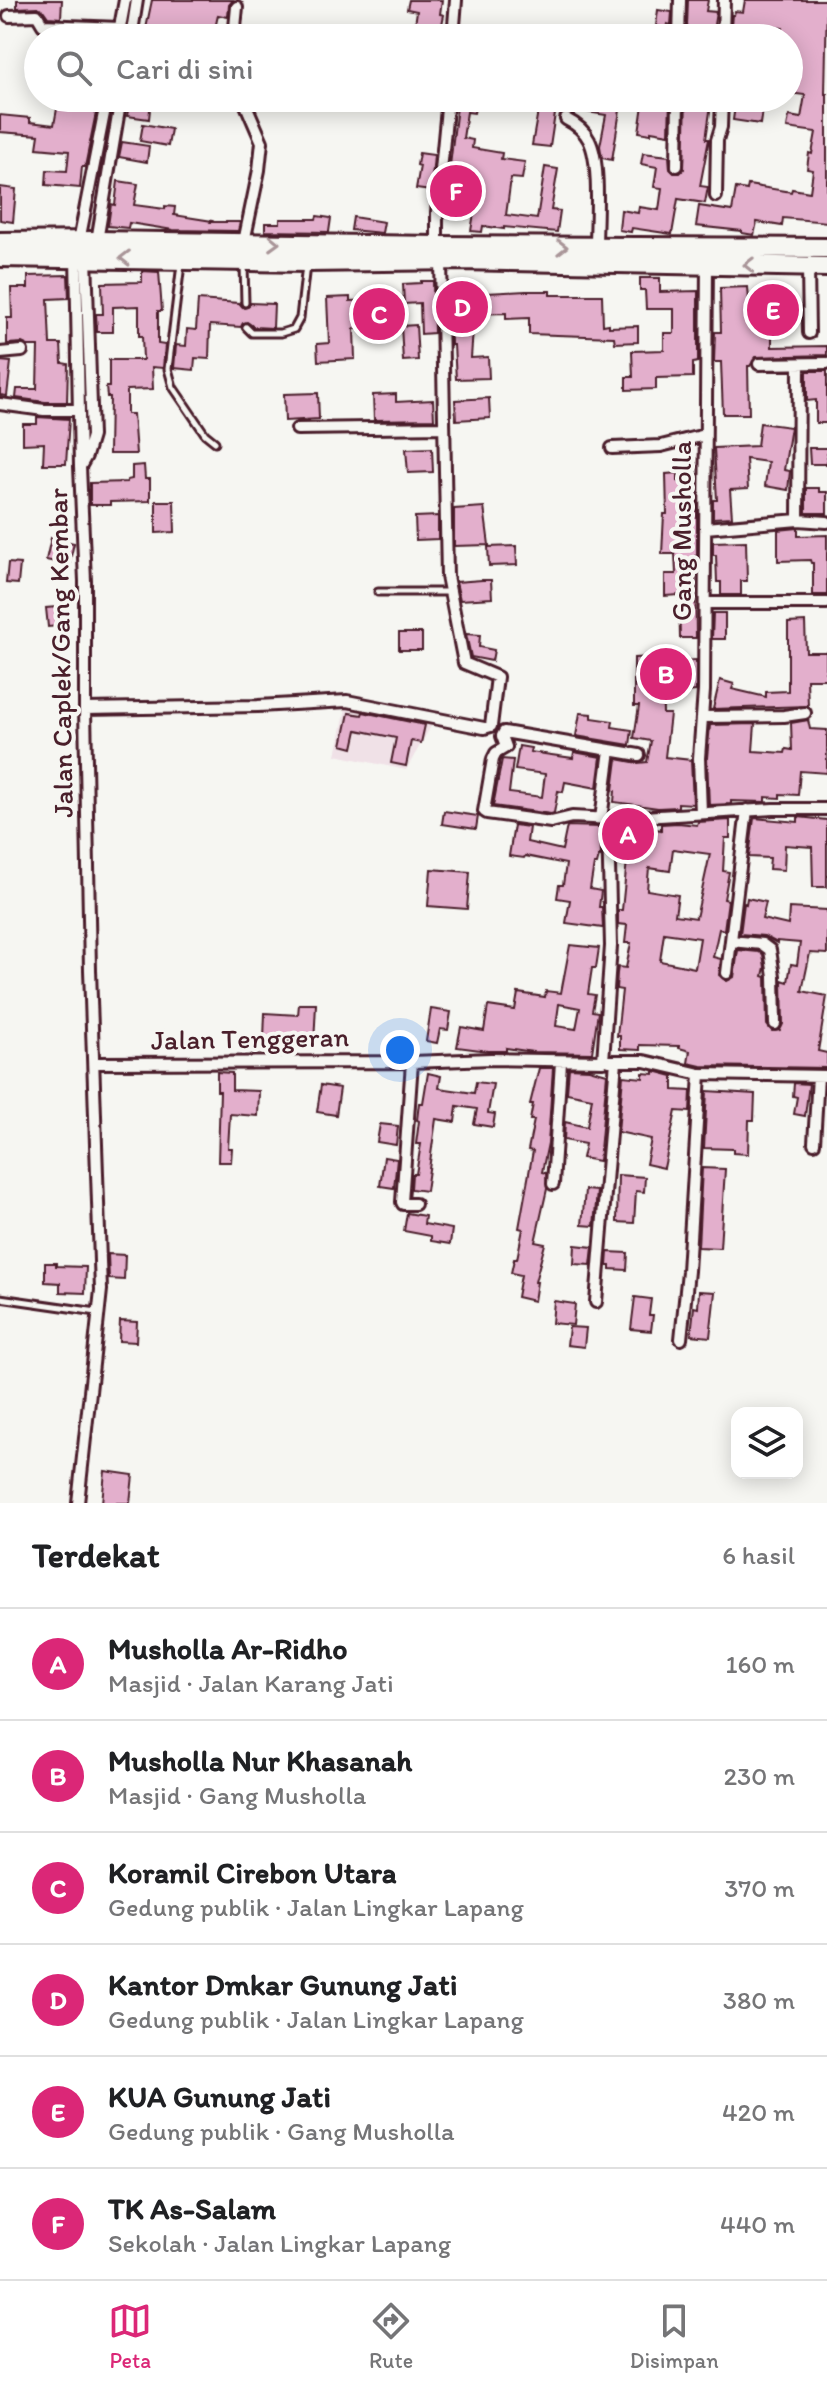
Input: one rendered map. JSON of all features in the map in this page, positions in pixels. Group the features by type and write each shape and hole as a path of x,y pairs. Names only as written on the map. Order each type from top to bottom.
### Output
{"highway":[{"path":"0,242 306,253 707,256 827,248"},
{"path":"0,257 82,247 181,259 244,251"},
{"path":"460,253 596,247 827,267"}],"street":[{"path":"121,24 125,0"},
{"path":"133,24 137,0"},
{"path":"454,24 456,0"},
{"path":"679,24 680,0"},
{"path":"723,24 724,0"},
{"path":"235,24 237,7"},
{"path":"9,16 37,15 42,24"},
{"path":"80,467 92,436 82,247 105,112"},
{"path":"82,247 117,112"},
{"path":"244,251 262,142 249,112"},
{"path":"85,709 347,701 488,728 493,723 497,677 464,664 447,576 437,212 447,112"},
{"path":"677,166 678,112"},
{"path":"716,196 717,140 722,112"},
{"path":"566,119 576,124 590,141 596,179 596,247"},
{"name":"Jalan Caplek/Gang Kembar","path":"82,247 79,410 94,1063"},
{"name":"Gang Musholla","path":"701,813 699,758 703,717 705,603 707,256"},
{"path":"808,267 809,333"},
{"path":"0,353 22,351"},
{"path":"759,364 827,363"},
{"path":"798,520 799,364"},
{"path":"0,404 44,410 79,410"},
{"path":"297,429 444,427"},
{"path":"612,448 661,446 705,435"},
{"path":"705,528 798,520 827,522"},
{"path":"705,603 827,603"},
{"path":"703,717 805,713"},
{"path":"639,755 504,732 502,736 506,747 494,755 483,809 487,813 551,822 572,817 606,819 747,810 827,809"},
{"path":"603,1061 611,946 606,819 610,750"},
{"path":"727,973 747,810"},
{"path":"731,941 756,942 770,950 775,1024"},
{"name":"Jalan Tenggeran","path":"94,1063 491,1059 644,1061 700,1074 822,1076"},
{"path":"596,1302 616,1061"},
{"path":"412,1062 402,1202 415,1204"},
{"path":"553,1184 561,1062"},
{"path":"78,1503 101,1290 94,1063"},
{"path":"681,1339 700,1074"},
{"path":"814,1143 822,1076"}],"lane":[{"path":"244,251 245,303"},
{"path":"246,327 252,333 281,333 294,329 298,324 306,253"},
{"path":"181,259 168,369 170,379 203,432 215,442"},
{"path":"378,592 449,592"},
{"path":"0,1298 98,1313"}],"shaded area":[{"path":"347,703 434,721 406,770 336,755"}],"building":[{"path":"17,0 62,0 61,18 48,17 38,7 17,8"},
{"path":"152,0 233,0 229,5 228,17 218,15 216,24 147,24"},
{"path":"409,0 442,0 442,24 415,24 417,11 407,9"},
{"path":"688,0 708,0 706,11 716,12 714,24 687,24"},
{"path":"745,0 827,0 827,222 783,218 782,226 757,222 754,235 696,226 699,206 732,211 736,188 747,190 748,185 810,192 813,170 807,169 816,132 787,128 789,116 801,118 803,112 803,24 731,24 735,11 743,12"},
{"path":"658,10 672,12 671,24 656,24"},
{"path":"56,112 96,112 85,167 82,167 80,188 46,185 47,170 67,171 69,151 37,148 39,135 0,132 0,115 30,118 30,122 54,125"},
{"path":"128,112 150,112 149,119 127,116"},
{"path":"456,112 467,112 463,138 473,140 472,148 502,153 501,159 525,162 522,179 511,178 506,215 537,219 545,167 558,169 551,210 560,211 557,232 483,226 482,232 471,231 474,213 445,208"},
{"path":"538,112 555,112 550,147 532,145"},
{"path":"587,112 620,112 612,160 602,158 600,146 606,115"},
{"path":"642,112 670,112 669,134 639,132"},
{"path":"686,112 710,112 706,139 709,139 700,186 708,187 705,203 678,199 672,234 632,228 631,232 619,230 621,210 638,213 639,207 659,210 662,188 654,187 657,167 641,164 643,153 669,156 670,169 674,173 684,169"},
{"path":"734,112 762,112 760,124 733,120"},
{"path":"143,124 171,129 168,146 140,141"},
{"path":"122,142 149,146 147,162 119,157"},
{"path":"419,153 434,155 431,191 416,189"},
{"path":"118,181 138,184 134,205 165,209 165,206 175,207 174,215 211,222 240,222 238,231 173,230 129,223 128,228 108,226"},
{"path":"0,187 16,189 13,222 0,220"},
{"path":"317,216 331,218 329,232 265,231 265,223 280,223 280,219 316,219"},
{"path":"353,217 384,222 382,233 351,230"},
{"path":"142,271 159,272 162,311 158,311 158,344 165,345 163,368 152,367 153,389 127,390 127,414 133,414 136,454 109,454 110,397 107,397 106,387 109,387 109,360 143,360 142,336 139,336 139,306 113,307 113,332 97,332 96,314 103,314 102,283 142,282"},
{"path":"68,275 69,298 48,299 50,344 61,344 62,363 68,364 67,402 16,398 17,389 37,389 38,346 7,344 7,318 12,318 11,288 28,288 28,276"},
{"path":"640,278 660,278 660,292 698,291 698,362 693,363 693,377 656,378 656,389 626,390 626,377 633,377 632,351 664,350 664,333 674,333 674,309 646,309 645,290 640,290"},
{"path":"433,281 434,333 421,334 420,303 404,304 403,284"},
{"path":"748,287 749,300 788,300 789,319 772,320 772,347 827,346 827,355 756,357 748,366 749,414 723,414 721,362 714,362 715,332 721,332 720,288"},
{"path":"550,291 550,295 602,295 603,325 638,326 638,342 615,343 614,337 529,334 529,318 506,319 506,313 474,314 471,358 488,357 489,378 456,379 454,345 451,345 450,295"},
{"path":"350,297 350,301 395,299 397,327 354,329 355,359 318,361 317,344 329,343 327,298"},
{"path":"198,300 239,303 244,308 250,303 274,304 273,328 254,327 247,322 241,327 210,325 209,359 195,358 194,370 174,368 176,345 186,346 187,329 196,330"},
{"path":"416,325 418,360 403,361 401,326"},
{"path":"0,361 11,362 7,396 0,395"},
{"path":"807,371 827,371 827,423 816,423 816,400 807,401"},
{"path":"318,393 319,419 285,421 284,394"},
{"path":"396,394 396,402 433,400 434,419 374,420 373,395"},
{"path":"489,398 490,418 456,420 455,400"},
{"path":"37,417 69,419 66,464 43,464 44,443 23,444 23,424 37,424"},
{"path":"760,423 791,427 784,470 790,471 788,490 765,486 768,462 746,459 748,489 730,490 732,517 713,518 713,500 717,500 714,448 757,446"},
{"path":"432,448 433,472 408,473 406,449"},
{"path":"809,448 827,448 827,464 810,464"},
{"path":"144,465 145,479 150,479 150,501 90,505 90,483 127,482 132,479 132,466"},
{"path":"678,473 678,482 693,482 694,502 697,501 696,638 680,638 679,595 665,596 665,574 676,574 675,554 662,554 664,514 667,514 666,474"},
{"path":"806,488 819,488 819,492 827,492 827,513 806,513"},
{"path":"156,501 174,501 175,532 156,533"},
{"path":"484,507 489,545 454,546 454,509"},
{"path":"438,516 438,539 416,540 415,517"},
{"path":"798,528 798,536 827,535 827,595 813,595 813,563 810,560 778,561 778,530"},
{"path":"51,538 74,543 69,565 46,560"},
{"path":"746,541 747,581 741,581 741,595 721,595 713,542"},
{"path":"516,546 517,565 489,566 488,547"},
{"path":"8,563 20,564 18,584 6,583"},
{"path":"491,580 492,598 460,600 456,582"},
{"path":"68,606 69,625 48,627 46,608"},
{"path":"713,613 725,613 725,639 712,639"},
{"path":"805,622 806,652 826,652 826,679 807,679 808,706 713,709 720,680 734,684 732,689 766,697 766,692 788,691 788,623"},
{"path":"399,633 422,633 422,650 399,650"},
{"path":"466,634 480,635 479,647 494,650 492,661 471,657"},
{"path":"655,657 655,662 682,672 682,661 696,660 696,691 683,692 683,689 662,681 663,714 670,714 665,757 691,760 693,804 678,803 678,807 658,808 614,802 617,759 647,762 651,741 634,738 639,706 634,706 634,658"},
{"path":"363,712 425,725 421,743 411,741 406,766 391,763 396,738 357,730 353,748 342,745 349,713 362,715"},
{"path":"580,713 613,721 612,727 632,730 630,745 576,736"},
{"path":"808,720 810,729 827,730 827,773 800,771 798,795 765,797 765,802 731,801 731,804 709,805 707,758 710,725 755,724 753,751 785,753 786,749 792,750 791,723"},
{"path":"519,746 531,748 530,752 573,758 574,752 601,757 597,788 565,782 563,792 558,791 554,813 551,814 493,806 502,759 513,760 509,793 542,797 545,774 515,770"},
{"path":"444,811 478,816 476,829 442,824"},
{"path":"798,817 827,820 827,887 813,887 812,847 785,845 784,870 769,869 770,858 749,857 754,818 798,822"},
{"path":"730,820 730,838 725,838 723,871 729,872 724,899 728,900 724,930 719,929 713,957 721,959 719,975 727,981 734,977 738,950 763,954 767,1025 772,1031 780,1030 783,1024 782,980 788,982 791,964 797,965 800,943 777,943 764,936 740,934 744,903 747,898 766,902 762,919 788,925 789,908 827,910 827,954 810,953 802,991 827,996 818,1051 827,1053 827,1068 701,1066 688,1063 690,1051 679,1046 640,1045 640,1050 620,1049 620,1036 617,1036 622,990 616,989 617,973 618,967 626,968 631,943 625,943 627,925 618,924 627,860 617,859 616,828 637,825 661,830 661,824 697,825 698,822","holes":["673,849 710,854 696,918 675,915 678,895 647,890 649,868 670,871","664,933 700,938 695,968 660,961"]},
{"path":"514,825 529,827 527,842 562,850 567,826 600,827 601,857 594,864 590,889 601,891 599,907 602,907 603,928 566,923 570,900 557,898 559,885 563,885 566,864 509,856"},
{"path":"431,869 470,872 467,909 428,906"},
{"path":"570,945 599,948 588,994 595,995 592,1011 598,1012 592,1053 533,1052 506,1048 506,1051 488,1051 457,1047 461,1027 484,1031 488,1006 515,1010 518,993 545,997 546,991 561,993","holes":["559,1004 580,1008 576,1029 556,1026"]},
{"path":"299,1004 316,1004 314,1044 264,1039 265,1013 298,1015"},
{"path":"431,1009 451,1012 448,1030 440,1029 437,1043 426,1041"},
{"path":"539,1068 553,1068 548,1143 542,1172 546,1173 547,1189 535,1242 545,1244 535,1282 534,1301 517,1297 521,1275 511,1273 523,1229 519,1228 533,1151 528,1150 534,1120 530,1120 533,1104 530,1104"},
{"path":"569,1068 607,1074 599,1161 582,1158 585,1144 564,1140 565,1122 587,1127 592,1098 567,1093"},
{"path":"654,1071 673,1076 673,1090 691,1091 690,1112 676,1111 664,1168 646,1164 651,1139 618,1132 623,1076 643,1078 643,1073 654,1074"},
{"path":"217,1072 232,1073 232,1090 259,1091 258,1116 230,1114 228,1148 232,1148 231,1162 218,1162 220,1091 217,1091"},
{"path":"428,1073 441,1076 439,1088 474,1093 476,1082 493,1084 488,1113 495,1114 493,1127 474,1124 477,1109 457,1106 455,1122 436,1119 426,1191 411,1189 421,1144 416,1144 419,1103 423,1103"},
{"path":"794,1083 809,1084 805,1116 794,1114 797,1097 793,1096"},
{"path":"321,1085 340,1088 336,1115 317,1112"},
{"path":"707,1091 755,1094 754,1120 749,1120 748,1154 733,1153 733,1149 704,1148"},
{"path":"380,1124 398,1126 396,1145 377,1142"},
{"path":"384,1157 397,1159 394,1188 380,1186"},
{"path":"702,1168 725,1169 720,1248 698,1247"},
{"path":"618,1175 645,1177 644,1192 636,1191 634,1223 617,1222"},
{"path":"585,1190 597,1191 594,1226 582,1225"},
{"path":"407,1213 425,1216 424,1224 452,1229 450,1244 431,1241 431,1236 404,1231"},
{"path":"575,1245 593,1247 591,1265 574,1264"},
{"path":"608,1252 628,1253 627,1270 610,1269 607,1266"},
{"path":"108,1254 125,1255 124,1280 109,1279"},
{"path":"45,1263 86,1267 85,1293 60,1292 60,1283 45,1282"},
{"path":"699,1291 715,1292 710,1337 691,1335"},
{"path":"635,1297 651,1299 651,1331 631,1329"},
{"path":"554,1301 575,1304 573,1325 552,1323"},
{"path":"120,1321 137,1322 136,1342 119,1341"},
{"path":"569,1327 586,1328 584,1347 567,1345"},
{"path":"105,1471 133,1475 130,1503 102,1503"}],"place":[{"name":"TK As-Salam","path":"456,191"},
{"name":"Kantor Dmkar Gunung Jati","path":"462,307"},
{"name":"KUA Gunung Jati","path":"773,310"},
{"name":"Koramil Cirebon Utara","path":"379,314"},
{"name":"Musholla Nur Khasanah","path":"666,674"},
{"name":"Musholla Ar-Ridho","path":"628,834"}]}
